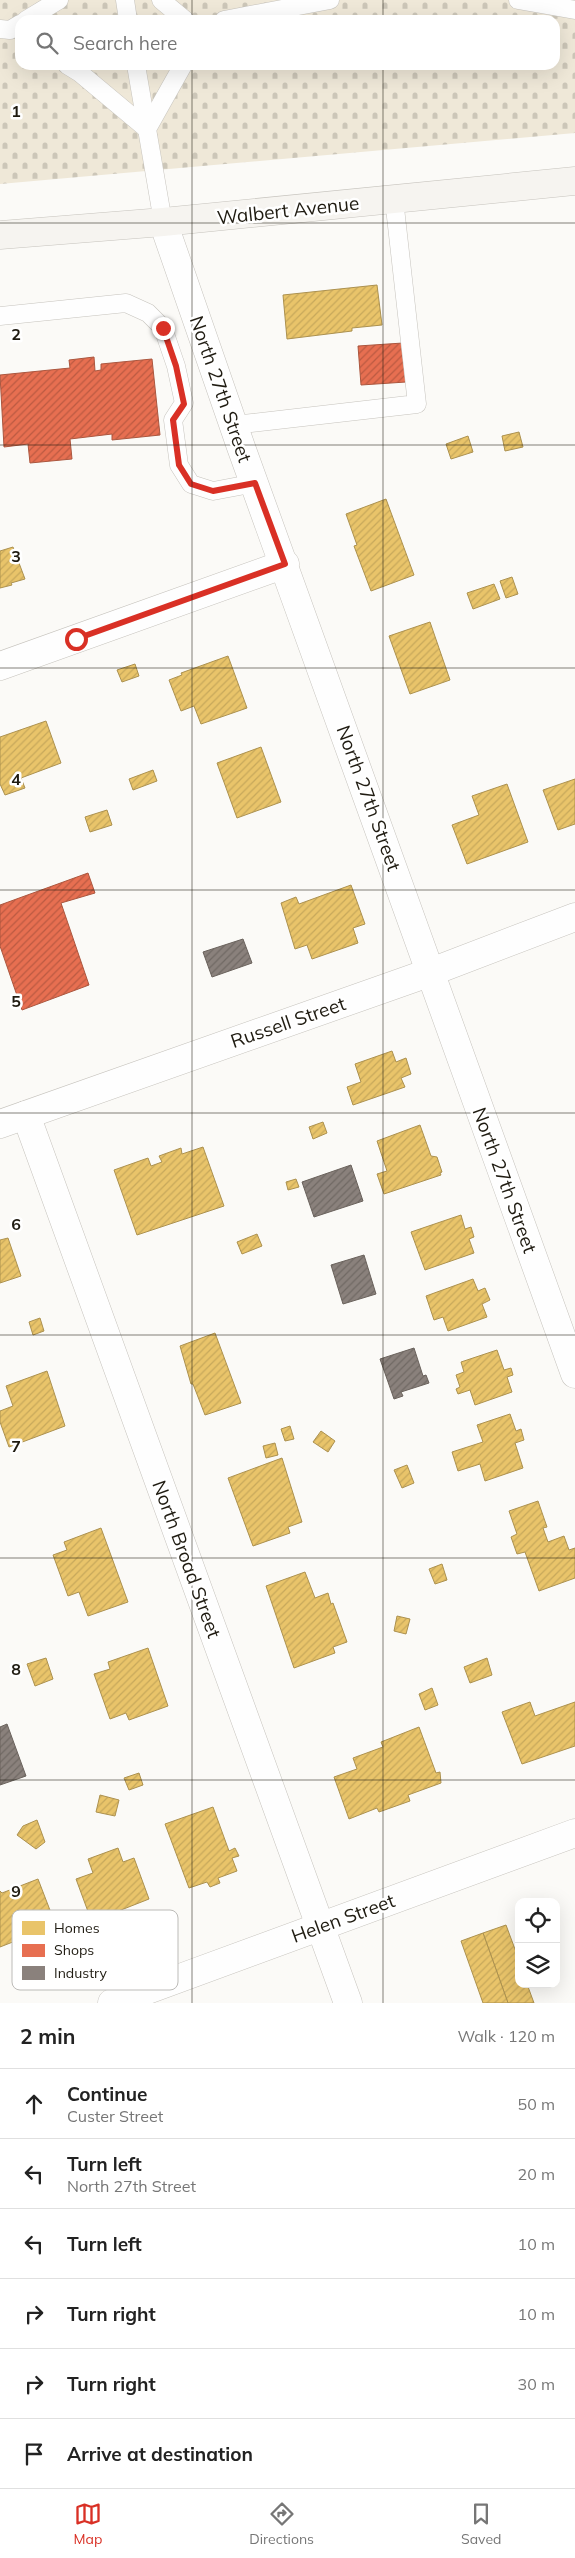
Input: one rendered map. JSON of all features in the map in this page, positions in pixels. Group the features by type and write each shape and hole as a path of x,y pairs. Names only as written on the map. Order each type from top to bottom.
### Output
{"main road":[{"name":"Walbert Avenue","path":"0,236 163,222 575,181"}],"street":[{"name":"North 27th Street","path":"163,222 234,425 575,1374"},
{"path":"0,666 285,564"},
{"name":"Russell Street","path":"0,1124 431,972 575,917"},
{"name":"North Broad Street","path":"26,1115 348,2003"},
{"name":"Helen Street","path":"178,1979 575,1833"},
{"name":"Helen Street","path":"112,2003 147,1990"}],"lane":[{"path":"34,15 59,0"},
{"path":"125,0 127,15"},
{"path":"161,0 179,15"},
{"path":"250,15 330,0"},
{"path":"518,0 575,10"},
{"path":"75,70 147,129"},
{"path":"137,70 163,222"},
{"path":"147,129 180,70"},
{"path":"234,425 417,404 394,199"},
{"path":"0,316 126,303 148,313 163,328 176,366 184,404 173,420 179,465 191,484 213,491 255,483"}],"green space":[{"path":"0,0 575,0 575,133 0,184"}],"building: Homes":[{"path":"377,285 382,325 352,328 352,331 287,339 283,295"},
{"path":"519,432 523,447 505,451 502,436"},
{"path":"468,436 473,452 451,459 446,444"},
{"path":"386,499 414,575 371,591 354,546 357,545 346,514"},
{"path":"13,547 25,579 0,588 0,551"},
{"path":"512,577 518,594 506,598 500,581"},
{"path":"494,584 500,599 473,609 467,593"},
{"path":"430,622 450,680 410,694 389,636"},
{"path":"228,656 247,708 201,724 194,706 181,711 169,680 182,675 181,673"},
{"path":"135,664 139,676 122,682 117,670"},
{"path":"46,721 61,763 21,778 25,788 5,795 0,784 0,737"},
{"path":"261,747 281,802 237,818 217,763"},
{"path":"153,770 157,781 133,790 129,779"},
{"path":"575,779 575,824 558,830 543,790"},
{"path":"507,784 528,842 467,864 452,825 479,815 472,796"},
{"path":"107,810 112,825 90,832 85,817"},
{"path":"351,885 365,924 353,928 358,943 312,959 307,945 295,949 281,903 296,897 299,904"},
{"path":"392,1051 396,1062 406,1058 411,1074 401,1078 405,1087 353,1105 347,1087 361,1082 355,1064"},
{"path":"323,1122 327,1133 313,1139 309,1127"},
{"path":"420,1125 431,1156 437,1157 442,1172 440,1173 441,1175 384,1194 377,1174 387,1171 377,1141"},
{"path":"203,1147 224,1206 137,1235 114,1170 148,1158 151,1166 162,1162 159,1156 181,1148 182,1154"},
{"path":"296,1179 299,1187 288,1190 286,1182"},
{"path":"461,1215 465,1229 471,1227 474,1237 469,1239 474,1253 425,1270 411,1232"},
{"path":"257,1234 262,1246 242,1254 237,1242"},
{"path":"8,1238 21,1276 0,1283 0,1240"},
{"path":"473,1279 478,1291 485,1288 490,1300 482,1304 487,1317 448,1331 443,1317 434,1320 426,1296"},
{"path":"40,1318 44,1331 33,1335 29,1322"},
{"path":"215,1333 241,1403 205,1415 193,1384 191,1384 180,1346"},
{"path":"497,1350 504,1370 511,1368 513,1375 507,1377 512,1392 475,1405 470,1390 458,1394 456,1389 460,1387 456,1375 464,1372 461,1362"},
{"path":"47,1371 65,1426 9,1447 0,1422 0,1411 13,1406 6,1386"},
{"path":"510,1414 516,1431 521,1429 524,1440 515,1443 523,1468 485,1481 480,1464 458,1471 452,1452 483,1442 477,1425"},
{"path":"290,1426 294,1439 285,1441 281,1429"},
{"path":"321,1431 335,1441 328,1452 313,1442"},
{"path":"275,1443 278,1455 266,1458 263,1446"},
{"path":"282,1458 302,1522 288,1527 290,1533 253,1546 228,1478"},
{"path":"407,1465 414,1483 402,1488 394,1470"},
{"path":"538,1501 547,1527 543,1528 548,1542 564,1536 569,1550 575,1548 575,1578 539,1591 525,1552 517,1554 511,1537 517,1534 509,1511"},
{"path":"101,1528 128,1602 88,1616 79,1592 68,1596 53,1555 67,1550 64,1542"},
{"path":"442,1564 447,1580 435,1584 429,1569"},
{"path":"305,1572 315,1598 328,1593 347,1642 333,1647 335,1653 294,1668 266,1586"},
{"path":"397,1616 410,1619 406,1634 394,1631"},
{"path":"148,1648 168,1706 129,1720 126,1713 110,1719 94,1674 110,1669 108,1662"},
{"path":"46,1658 53,1679 35,1686 27,1664"},
{"path":"487,1658 492,1675 470,1683 464,1667"},
{"path":"432,1688 438,1705 425,1710 419,1694"},
{"path":"530,1702 535,1716 575,1702 575,1746 522,1764 502,1712"},
{"path":"419,1727 436,1773 440,1772 441,1783 408,1795 410,1801 379,1812 377,1808 349,1819 334,1777 357,1769 353,1758 383,1747 381,1742"},
{"path":"139,1773 143,1785 129,1790 124,1778"},
{"path":"100,1795 119,1800 115,1816 96,1812"},
{"path":"213,1807 229,1851 235,1848 239,1856 232,1858 237,1871 218,1878 220,1883 210,1887 207,1882 189,1888 165,1824"},
{"path":"37,1820 45,1842 36,1849 17,1835 23,1826"},
{"path":"118,1848 123,1862 134,1858 149,1899 121,1910 87,1910 76,1879 93,1873 88,1859"},
{"path":"38,1879 50,1910 12,1910 12,1942 0,1947 0,1891 2,1893"},
{"path":"506,1925 515,1949 515,1988 528,1988 534,2003 508,2003 483,1933"},
{"path":"483,1933 508,2003 483,2003 461,1941"}],"building: Shops":[{"path":"403,343 406,382 361,385 358,346"},
{"path":"94,357 95,371 101,370 101,364 152,359 160,435 112,440 112,434 70,439 72,459 30,463 28,444 4,447 0,375 70,368 69,360"},
{"path":"88,873 95,893 61,903 89,985 22,1010 0,946 0,905"}],"building: Industry":[{"path":"243,939 252,963 212,977 203,952"},
{"path":"351,1165 363,1201 314,1217 302,1182"},
{"path":"364,1255 376,1294 343,1304 331,1265"},
{"path":"414,1348 423,1376 426,1375 429,1383 401,1392 403,1396 394,1399 380,1359"},
{"path":"7,1724 26,1776 0,1785 0,1727"}],"route":[{"path":"76,639 285,564 255,483 213,491 191,484 179,465 173,420 184,404 176,366 163,328"}]}
